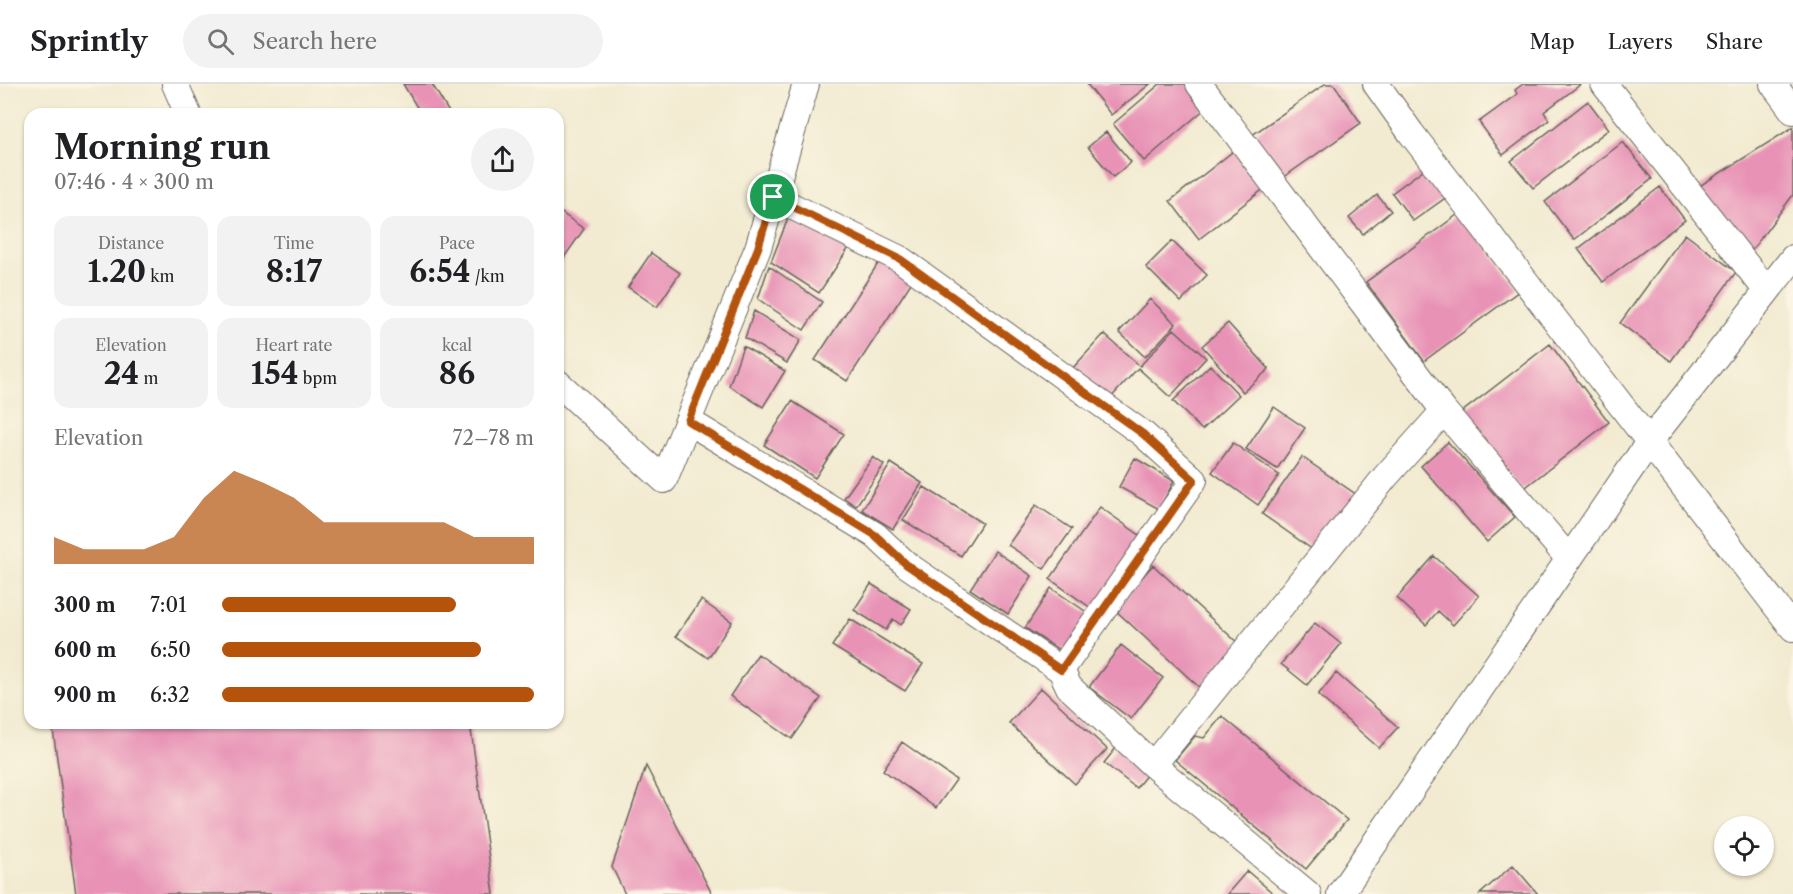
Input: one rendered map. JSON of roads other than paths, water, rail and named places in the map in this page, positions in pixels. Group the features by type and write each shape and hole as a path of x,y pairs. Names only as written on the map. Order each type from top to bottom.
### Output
{"street":[{"path":"175,84 185,108"},
{"path":"564,388 664,480 758,248 806,84"},
{"path":"1199,84 1444,411 1569,559"},
{"path":"1376,84 1793,628"},
{"path":"1604,84 1767,291"},
{"path":"1773,84 1793,111"},
{"path":"773,197 900,259 1143,434 1194,480 1061,670"},
{"path":"1340,894 1649,442 1793,258"},
{"path":"1153,765 1386,476 1444,411"},
{"path":"688,421 875,535 907,565 1061,670 1069,687 1153,765 1308,894"}]}
